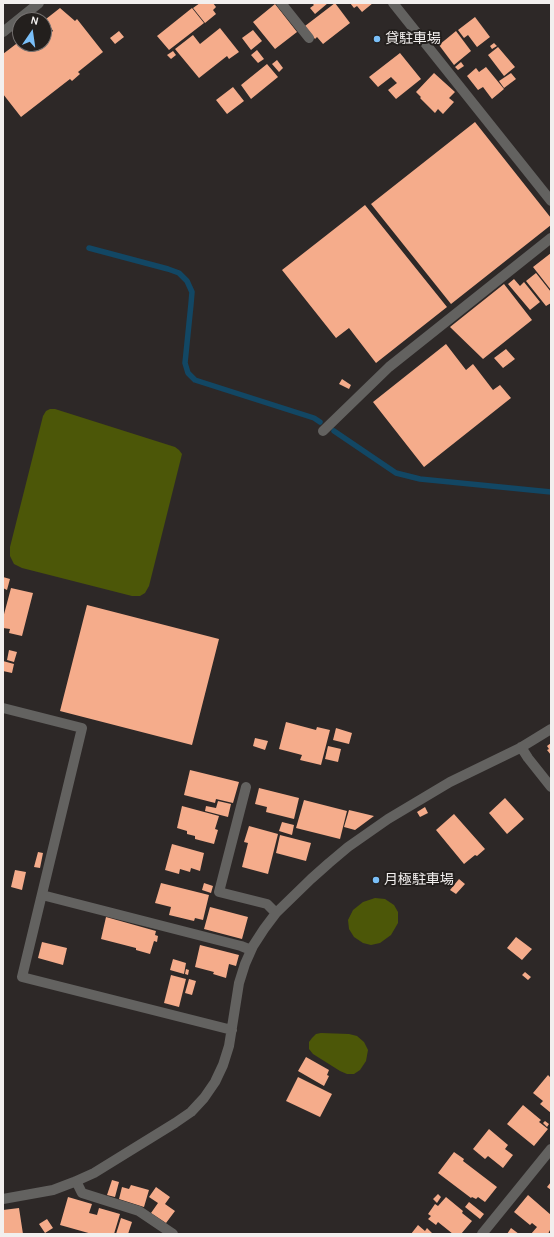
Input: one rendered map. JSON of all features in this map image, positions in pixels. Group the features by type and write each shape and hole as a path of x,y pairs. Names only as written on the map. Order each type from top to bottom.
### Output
{"street":[{"path":"3,32 39,3"},
{"path":"281,3 309,38"},
{"path":"393,3 551,201"},
{"path":"323,431 388,366 551,238"},
{"path":"3,708 82,728 22,977 232,1030"},
{"path":"3,1199 53,1190 76,1182 94,1173 191,1112 204,1098 215,1082 223,1065 229,1046 239,983 245,964 251,950 276,913 319,871 382,822 450,782 522,746 551,729"},
{"path":"522,746 528,758 551,787"},
{"path":"246,787 219,892 267,904 276,913"},
{"path":"42,895 241,946 251,950"},
{"path":"482,1234 551,1149"},
{"path":"76,1182 82,1193 139,1211 173,1234"}],"green space":[{"path":"55,409 175,447 182,454 149,586 145,593 140,596 132,596 22,568 14,564 10,556 10,547 43,416 46,411"},
{"path":"375,898 385,899 394,905 398,912 398,923 391,935 380,943 371,945 363,943 354,937 349,929 348,920 353,910 363,902"},
{"path":"316,1034 349,1034 357,1036 364,1042 368,1050 366,1061 360,1070 354,1074 347,1074 313,1054 309,1049 309,1042"}],"building":[{"path":"200,3 213,3 216,7 213,10 216,14 205,23 193,8"},
{"path":"312,3 328,3 315,14 310,8 314,5"},
{"path":"335,3 350,23 323,44 317,37 315,39 305,26"},
{"path":"350,3 373,3 362,12 357,6 354,8"},
{"path":"275,4 297,32 275,49 253,22"},
{"path":"60,8 75,21 77,19 103,52 78,72 80,74 72,81 70,79 21,117 3,94 3,54 12,47 12,52 52,52 52,14"},
{"path":"192,8 204,23 169,50 157,36"},
{"path":"475,17 490,37 477,47 468,35 464,38 458,30"},
{"path":"220,28 239,52 229,59 227,56 199,78 175,49 193,35 200,44"},
{"path":"253,30 262,41 251,50 242,38"},
{"path":"119,31 124,37 115,44 110,38"},
{"path":"456,31 471,51 454,65 439,45"},
{"path":"494,43 497,46 492,49 490,46"},
{"path":"498,47 515,67 504,76 488,55"},
{"path":"257,50 264,59 258,63 251,55"},
{"path":"173,51 176,55 171,59 167,55"},
{"path":"400,53 421,79 396,99 388,90 397,83 391,77 378,87 369,77"},
{"path":"277,60 283,68 279,72 272,64"},
{"path":"461,62 464,66 458,70 455,67"},
{"path":"267,64 278,77 251,99 241,85"},
{"path":"486,67 504,89 492,99 483,87 478,90 467,76 476,68 479,72"},
{"path":"434,73 455,92 449,98 454,102 443,114 438,109 435,113 416,92"},
{"path":"511,73 516,79 504,88 499,81"},
{"path":"233,87 244,101 227,114 216,100"},
{"path":"475,122 551,218 551,225 451,304 371,204"},
{"path":"365,205 447,307 376,363 349,328 336,338 282,270"},
{"path":"551,253 551,290 533,267"},
{"path":"536,273 551,292 551,303 546,306 526,281"},
{"path":"514,279 520,286 524,282 540,302 530,310 508,284"},
{"path":"504,284 532,320 483,359 450,327"},
{"path":"446,344 466,370 473,364 493,390 500,385 511,398 424,467 373,402"},
{"path":"506,349 515,359 503,368 494,358"},
{"path":"342,379 351,385 349,389 339,384"},
{"path":"3,577 10,579 7,590 3,588"},
{"path":"11,588 33,593 22,636 9,633 10,629 3,628 3,618"},
{"path":"87,605 219,639 192,745 60,711"},
{"path":"9,650 17,652 14,662 7,660"},
{"path":"3,661 14,664 12,673 3,671"},
{"path":"286,722 316,730 317,727 330,730 321,765 300,760 302,755 279,749"},
{"path":"336,728 352,733 349,744 333,740"},
{"path":"255,738 268,741 265,750 253,746"},
{"path":"551,743 551,755 547,750 549,749 547,746"},
{"path":"328,746 341,749 338,762 325,759"},
{"path":"190,770 239,782 233,803 216,799 215,803 184,795"},
{"path":"259,788 299,798 294,819 266,812 267,807 255,804"},
{"path":"505,798 524,819 507,834 489,813"},
{"path":"304,800 347,811 340,839 296,828"},
{"path":"218,801 231,804 228,817 205,811 206,806 216,808"},
{"path":"182,806 219,816 215,829 218,830 214,844 195,839 195,836 187,834 187,831 177,828"},
{"path":"425,807 428,813 420,817 417,812"},
{"path":"349,810 374,816 355,830 344,827"},
{"path":"454,814 485,849 464,864 436,830"},
{"path":"282,822 294,825 292,835 279,831"},
{"path":"249,826 278,834 268,874 242,867 248,843 244,842"},
{"path":"280,835 311,843 306,861 276,853"},
{"path":"172,844 204,853 200,871 191,868 190,872 180,869 179,874 165,870"},
{"path":"38,852 43,853 40,868 34,867"},
{"path":"15,870 26,872 22,890 11,887"},
{"path":"438,875 442,879 439,882 436,878"},
{"path":"459,879 465,884 456,894 450,890"},
{"path":"161,883 209,895 203,920 195,918 194,921 169,915 171,907 155,903"},
{"path":"204,883 213,886 211,893 202,890"},
{"path":"210,907 248,917 242,939 204,929"},
{"path":"106,917 156,931 155,935 158,936 157,942 154,941 150,954 136,950 136,948 101,939"},
{"path":"516,937 532,949 522,960 507,948"},
{"path":"42,942 67,948 63,965 38,958"},
{"path":"200,945 239,955 236,966 229,964 226,978 213,974 214,972 195,967"},
{"path":"173,959 186,963 184,974 170,970"},
{"path":"186,969 189,970 188,975 185,974"},
{"path":"525,972 531,977 528,980 522,975"},
{"path":"171,975 186,979 179,1007 164,1003"},
{"path":"189,979 196,981 192,995 185,993"},
{"path":"306,1057 329,1070 327,1075 329,1076 324,1086 298,1071"},
{"path":"548,1075 551,1078 551,1113 540,1104 543,1101 533,1093"},
{"path":"298,1077 332,1094 320,1117 286,1101"},
{"path":"523,1105 541,1120 539,1122 548,1129 534,1146 507,1124"},
{"path":"545,1121 549,1124 547,1127 543,1123"},
{"path":"489,1129 508,1145 505,1149 513,1155 503,1168 488,1156 485,1159 473,1149"},
{"path":"454,1152 464,1159 463,1161 497,1187 485,1202 478,1197 476,1199 471,1198 438,1173"},
{"path":"112,1180 119,1182 115,1197 107,1195"},
{"path":"551,1182 551,1190 547,1187"},
{"path":"131,1185 149,1190 144,1207 119,1199 122,1187 129,1189"},
{"path":"156,1187 170,1197 165,1204 175,1211 166,1223 151,1213 158,1203 149,1197"},
{"path":"438,1194 441,1197 437,1203 433,1199"},
{"path":"528,1195 551,1215 551,1228 548,1234 531,1234 537,1227 532,1223 530,1225 514,1212"},
{"path":"68,1197 92,1204 89,1213 97,1215 99,1208 120,1214 114,1234 92,1234 60,1225"},
{"path":"446,1197 463,1211 462,1213 472,1221 461,1234 453,1234 438,1222 436,1225 428,1219 431,1216 428,1214 435,1204 438,1206"},
{"path":"469,1202 484,1214 480,1219 465,1207"},
{"path":"19,1208 23,1234 3,1234 3,1210"},
{"path":"121,1218 132,1222 128,1234 116,1234"},
{"path":"47,1219 53,1228 45,1233 39,1224"},
{"path":"418,1225 425,1231 427,1228 433,1234 411,1234"},
{"path":"511,1228 519,1234 507,1234"}],"waterway":[{"path":"89,248 168,269 179,273 187,281 192,292 185,363 188,373 195,380 314,418 320,422"},
{"path":"334,431 396,473 420,479 551,492"}],"place":[{"name":"貸駐車場","path":"377,39"},
{"name":"月極駐車場","path":"376,880"}]}
